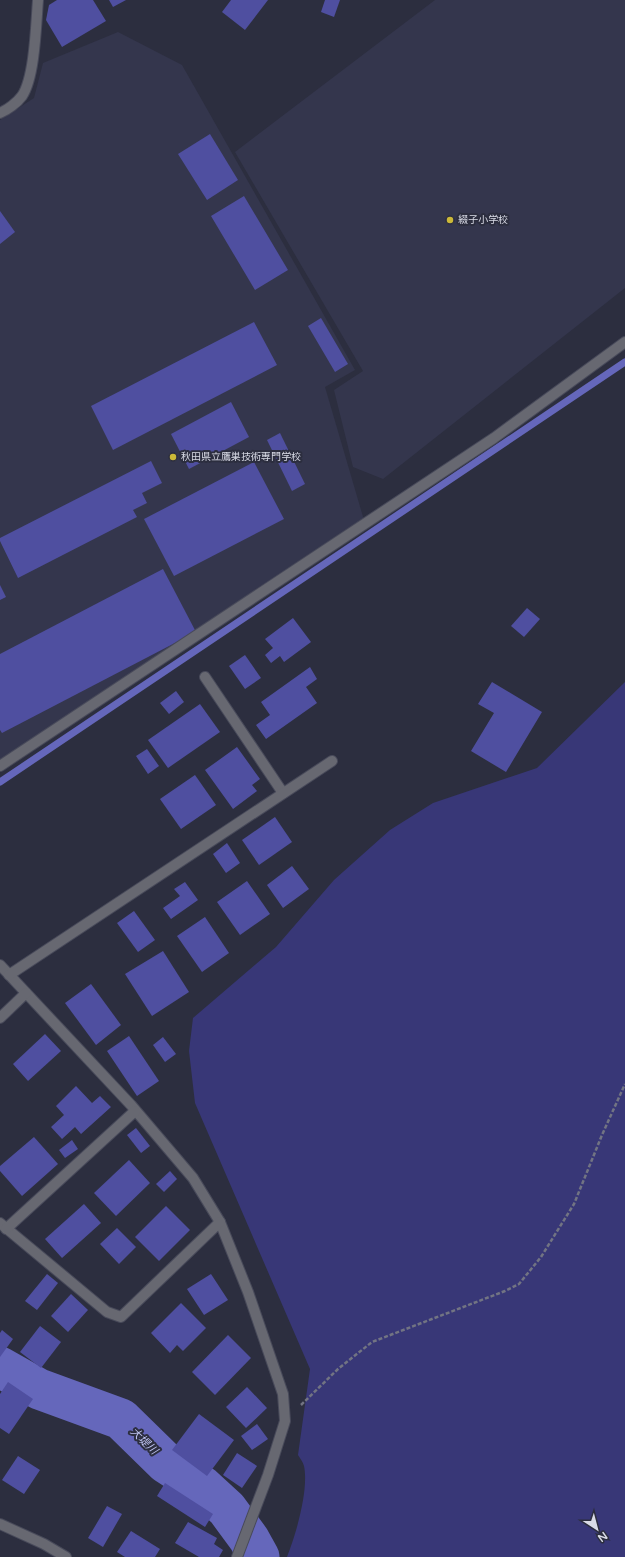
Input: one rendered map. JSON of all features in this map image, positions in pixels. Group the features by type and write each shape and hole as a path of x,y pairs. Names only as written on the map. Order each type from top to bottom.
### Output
{"street":[{"path":"0,113 7,110 22,96 29,78 38,0"},
{"path":"0,766 494,438 625,342"},
{"path":"205,677 283,793"},
{"path":"9,975 332,761"},
{"path":"0,965 135,1110 193,1178 220,1222 248,1292 283,1394 285,1421 268,1476 239,1553"},
{"path":"0,1018 26,994"},
{"path":"135,1110 3,1226 107,1312 121,1317 220,1222"},
{"path":"0,1524 44,1544 66,1557"}],"path":[{"path":"285,1421 338,1369 372,1342 505,1291 518,1284 541,1257 574,1204 602,1135 625,1084"}],"shaded area":[{"name":"綴子小学校","path":"435,0 625,0 625,288 383,479 353,467 334,390 363,371 235,152"},
{"name":"秋田県立鷹巣技術専門学校","path":"118,32 182,65 355,370 325,387 366,527 0,770 0,120 34,98 43,63"},
{"path":"625,682 625,1557 287,1557 298,1524 305,1487 304,1466 298,1455 310,1369 195,1103 189,1051 193,1018 276,947 334,880 390,830 433,803 537,768"}],"building":[{"path":"57,0 93,0 106,21 62,47 46,20 49,5"},
{"path":"109,0 126,0 113,7"},
{"path":"231,0 268,0 245,30 222,12"},
{"path":"325,0 340,0 334,17 321,12"},
{"path":"210,134 238,180 207,200 178,154"},
{"path":"244,196 288,270 255,290 211,216"},
{"path":"0,211 15,232 0,244"},
{"path":"321,318 348,364 335,372 308,326"},
{"path":"254,322 277,365 113,450 91,406"},
{"path":"231,402 249,437 189,469 171,434"},
{"path":"280,433 305,484 292,491 267,440"},
{"path":"151,461 162,483 142,493 147,503 133,510 137,517 18,578 0,541 0,538"},
{"path":"254,462 284,519 174,576 144,519"},
{"path":"163,569 196,632 2,733 0,730 0,654"},
{"path":"0,585 6,597 0,600"},
{"path":"527,608 540,619 524,637 511,626"},
{"path":"293,618 311,642 284,662 280,656 271,663 265,655 273,648 265,639"},
{"path":"245,655 261,678 245,689 229,666"},
{"path":"310,667 317,679 306,687 317,703 266,739 256,725 270,715 261,702"},
{"path":"492,682 542,712 506,772 471,751 494,713 478,704"},
{"path":"176,691 184,702 169,714 160,703"},
{"path":"200,704 220,732 168,768 148,740"},
{"path":"237,747 260,779 252,785 257,791 233,809 205,770"},
{"path":"147,749 159,766 148,774 136,756"},
{"path":"195,775 216,805 181,829 160,799"},
{"path":"275,817 292,842 259,865 242,840"},
{"path":"227,843 240,863 226,873 213,854"},
{"path":"292,866 309,889 283,908 267,885"},
{"path":"247,881 270,914 240,935 217,902"},
{"path":"185,882 198,900 171,919 163,908 180,896 174,889"},
{"path":"134,911 155,940 138,952 117,923"},
{"path":"205,917 229,953 202,972 177,936"},
{"path":"163,951 189,992 152,1016 125,974"},
{"path":"91,984 121,1025 96,1045 65,1003"},
{"path":"45,1034 61,1051 28,1081 13,1064"},
{"path":"129,1036 159,1081 137,1096 107,1051"},
{"path":"163,1037 176,1054 165,1062 153,1045"},
{"path":"76,1086 92,1103 100,1096 111,1107 81,1134 75,1127 62,1139 51,1127 64,1115 56,1106"},
{"path":"136,1128 150,1146 141,1153 127,1135"},
{"path":"34,1137 58,1164 22,1196 0,1171 0,1166"},
{"path":"72,1140 78,1149 65,1158 59,1150"},
{"path":"129,1160 150,1183 116,1216 94,1193"},
{"path":"170,1171 177,1179 164,1192 156,1184"},
{"path":"84,1204 101,1223 62,1258 45,1239"},
{"path":"166,1206 190,1230 159,1261 135,1237"},
{"path":"117,1228 136,1247 119,1264 100,1244"},
{"path":"47,1274 58,1283 37,1310 25,1301"},
{"path":"211,1274 228,1300 204,1315 187,1289"},
{"path":"71,1294 88,1310 68,1332 51,1316"},
{"path":"181,1303 206,1328 183,1351 177,1345 170,1353 151,1333"},
{"path":"40,1326 61,1342 41,1368 20,1352"},
{"path":"2,1330 13,1339 0,1357 0,1333"},
{"path":"228,1335 251,1358 215,1395 192,1372"},
{"path":"8,1382 33,1399 9,1434 0,1428 0,1394"},
{"path":"247,1387 267,1408 246,1428 226,1407"},
{"path":"199,1414 234,1440 207,1476 172,1450"},
{"path":"257,1424 268,1439 252,1450 241,1436"},
{"path":"237,1453 257,1466 242,1488 223,1475"},
{"path":"18,1456 40,1470 24,1494 2,1480"},
{"path":"165,1483 213,1514 205,1527 157,1496"},
{"path":"107,1506 122,1514 103,1547 88,1538"},
{"path":"188,1522 217,1538 214,1544 223,1550 219,1557 199,1557 175,1543"},
{"path":"131,1531 160,1549 155,1557 125,1557 117,1552"}],"waterway":[{"path":"0,782 625,362"},
{"name":"大堤川","path":"0,1367 39,1389 121,1419 166,1463 203,1487 227,1509 249,1539 259,1557"}],"place":[{"name":"綴子小学校","path":"450,220"},
{"name":"秋田県立鷹巣技術専門学校","path":"173,457"}]}
